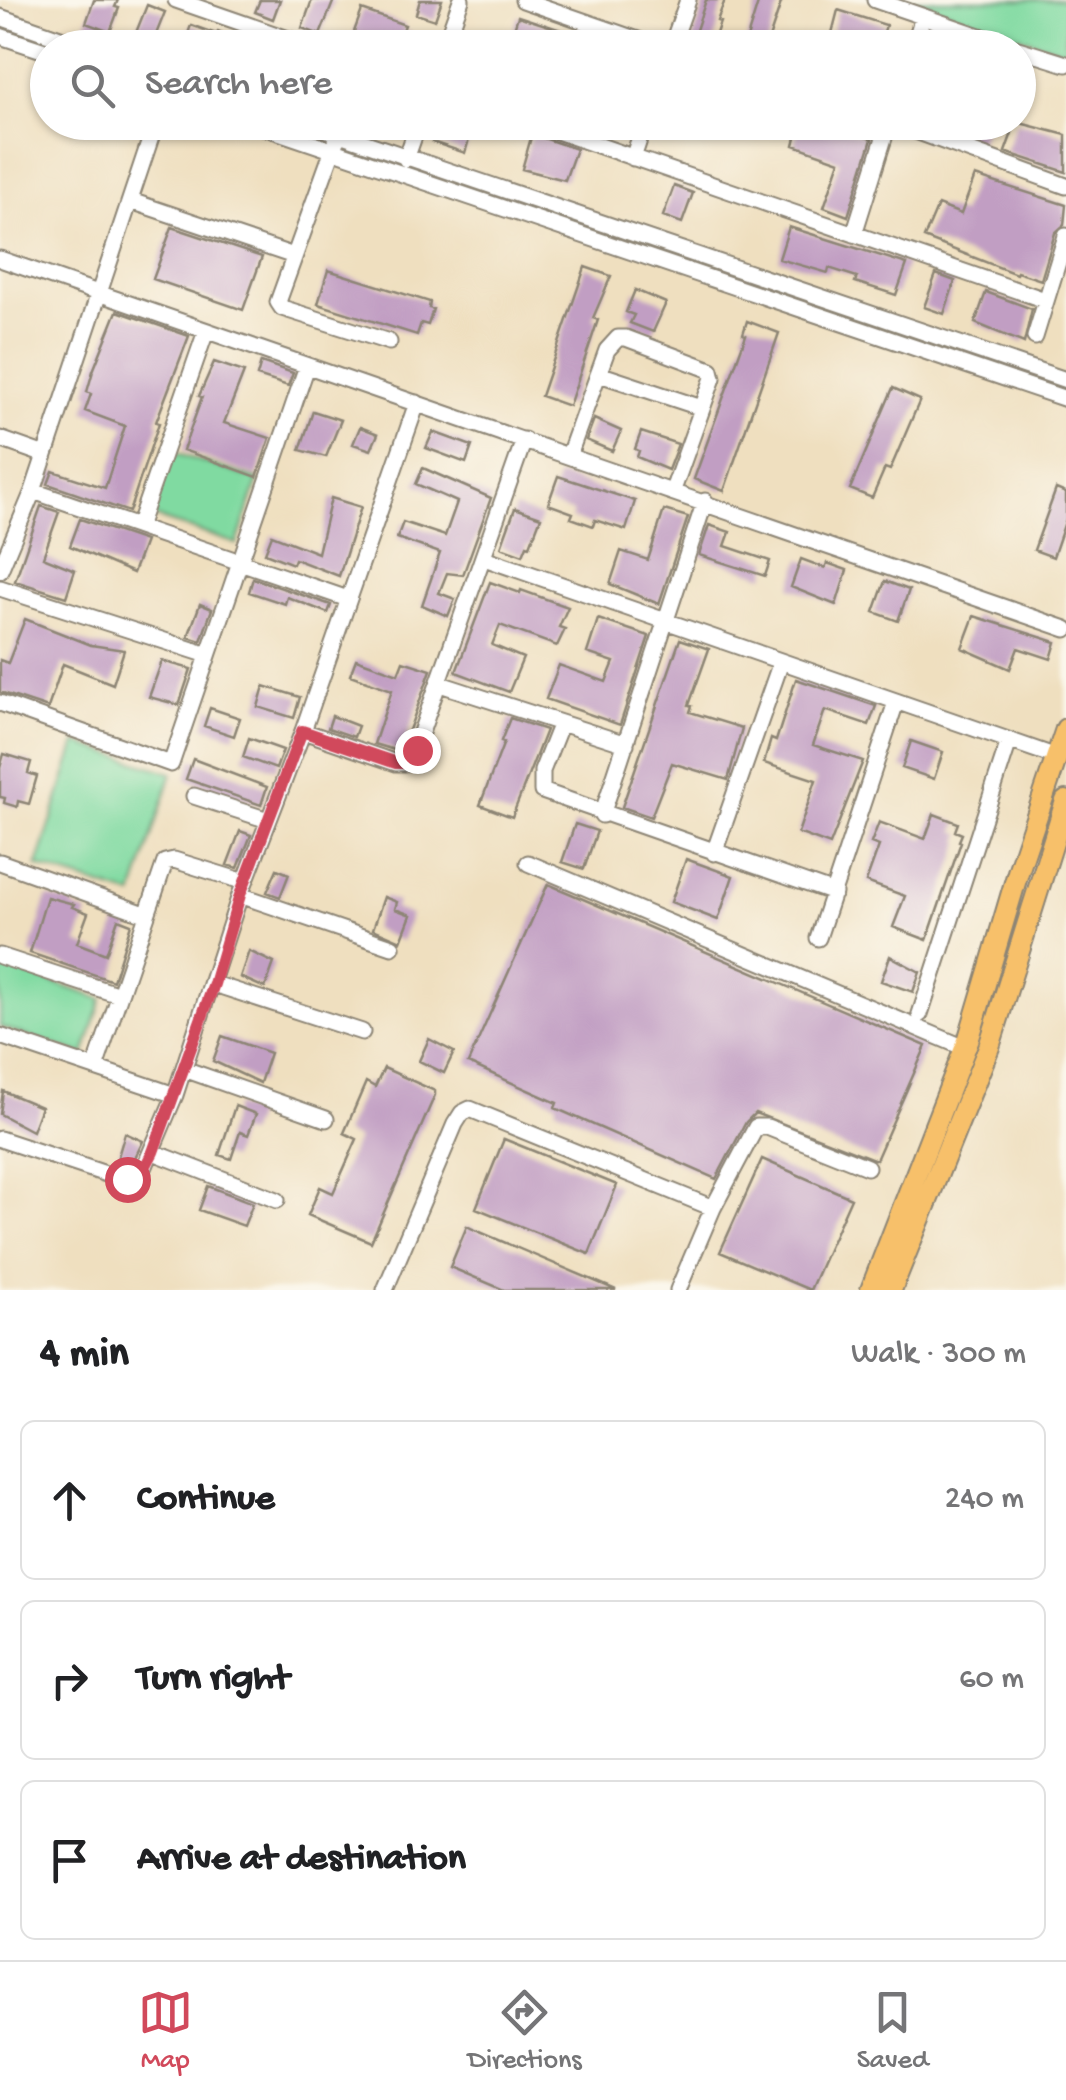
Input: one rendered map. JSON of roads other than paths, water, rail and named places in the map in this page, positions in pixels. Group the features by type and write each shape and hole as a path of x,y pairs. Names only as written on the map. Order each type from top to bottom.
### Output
{"main road":[{"path":"870,1290 965,1048 1066,729"},
{"path":"891,1290 989,1047 1066,802"}],"street":[{"path":"176,0 262,30"},
{"path":"450,30 461,0"},
{"path":"523,0 609,30"},
{"path":"677,30 688,0"},
{"path":"875,0 962,30"},
{"path":"0,17 37,30"},
{"path":"919,30 923,17"},
{"path":"0,36 30,46"},
{"path":"1036,54 1066,64"},
{"path":"0,570 33,491 150,140"},
{"path":"324,140 406,158 1066,380"},
{"path":"331,140 1066,399"},
{"path":"406,158 412,140"},
{"path":"582,140 1045,300"},
{"path":"632,158 638,140"},
{"path":"854,234 884,140"},
{"path":"940,140 1066,186"},
{"path":"336,143 279,298 280,306 390,342"},
{"path":"131,201 294,256"},
{"path":"1035,337 1066,236"},
{"path":"1,262 673,490 1066,629"},
{"path":"138,527 206,332"},
{"path":"927,352 934,334"},
{"path":"569,455 612,343 626,338 711,370 713,378 673,490"},
{"path":"0,703 171,764 307,366"},
{"path":"599,374 702,408"},
{"path":"0,1139 127,1179 142,1173 175,1095 243,888 417,403"},
{"path":"0,439 45,455"},
{"path":"302,731 396,763 406,763 417,750 524,440"},
{"path":"33,491 348,599"},
{"path":"602,814 705,502"},
{"path":"484,558 1057,758"},
{"path":"0,588 208,655"},
{"path":"714,853 781,662"},
{"path":"440,684 626,744"},
{"path":"818,938 896,702"},
{"path":"560,723 542,771 542,791 834,893"},
{"path":"920,1014 1009,741"},
{"path":"194,796 268,820"},
{"path":"95,1068 161,868 169,861 392,947"},
{"path":"0,862 145,914"},
{"path":"528,864 965,1048"},
{"path":"0,956 119,995"},
{"path":"214,984 362,1032"},
{"path":"0,1036 175,1095"},
{"path":"184,1069 326,1119"},
{"path":"385,1290 455,1124 470,1109 713,1208"},
{"path":"678,1290 713,1208 756,1128 767,1127 867,1167"},
{"path":"153,1152 277,1200"}]}
